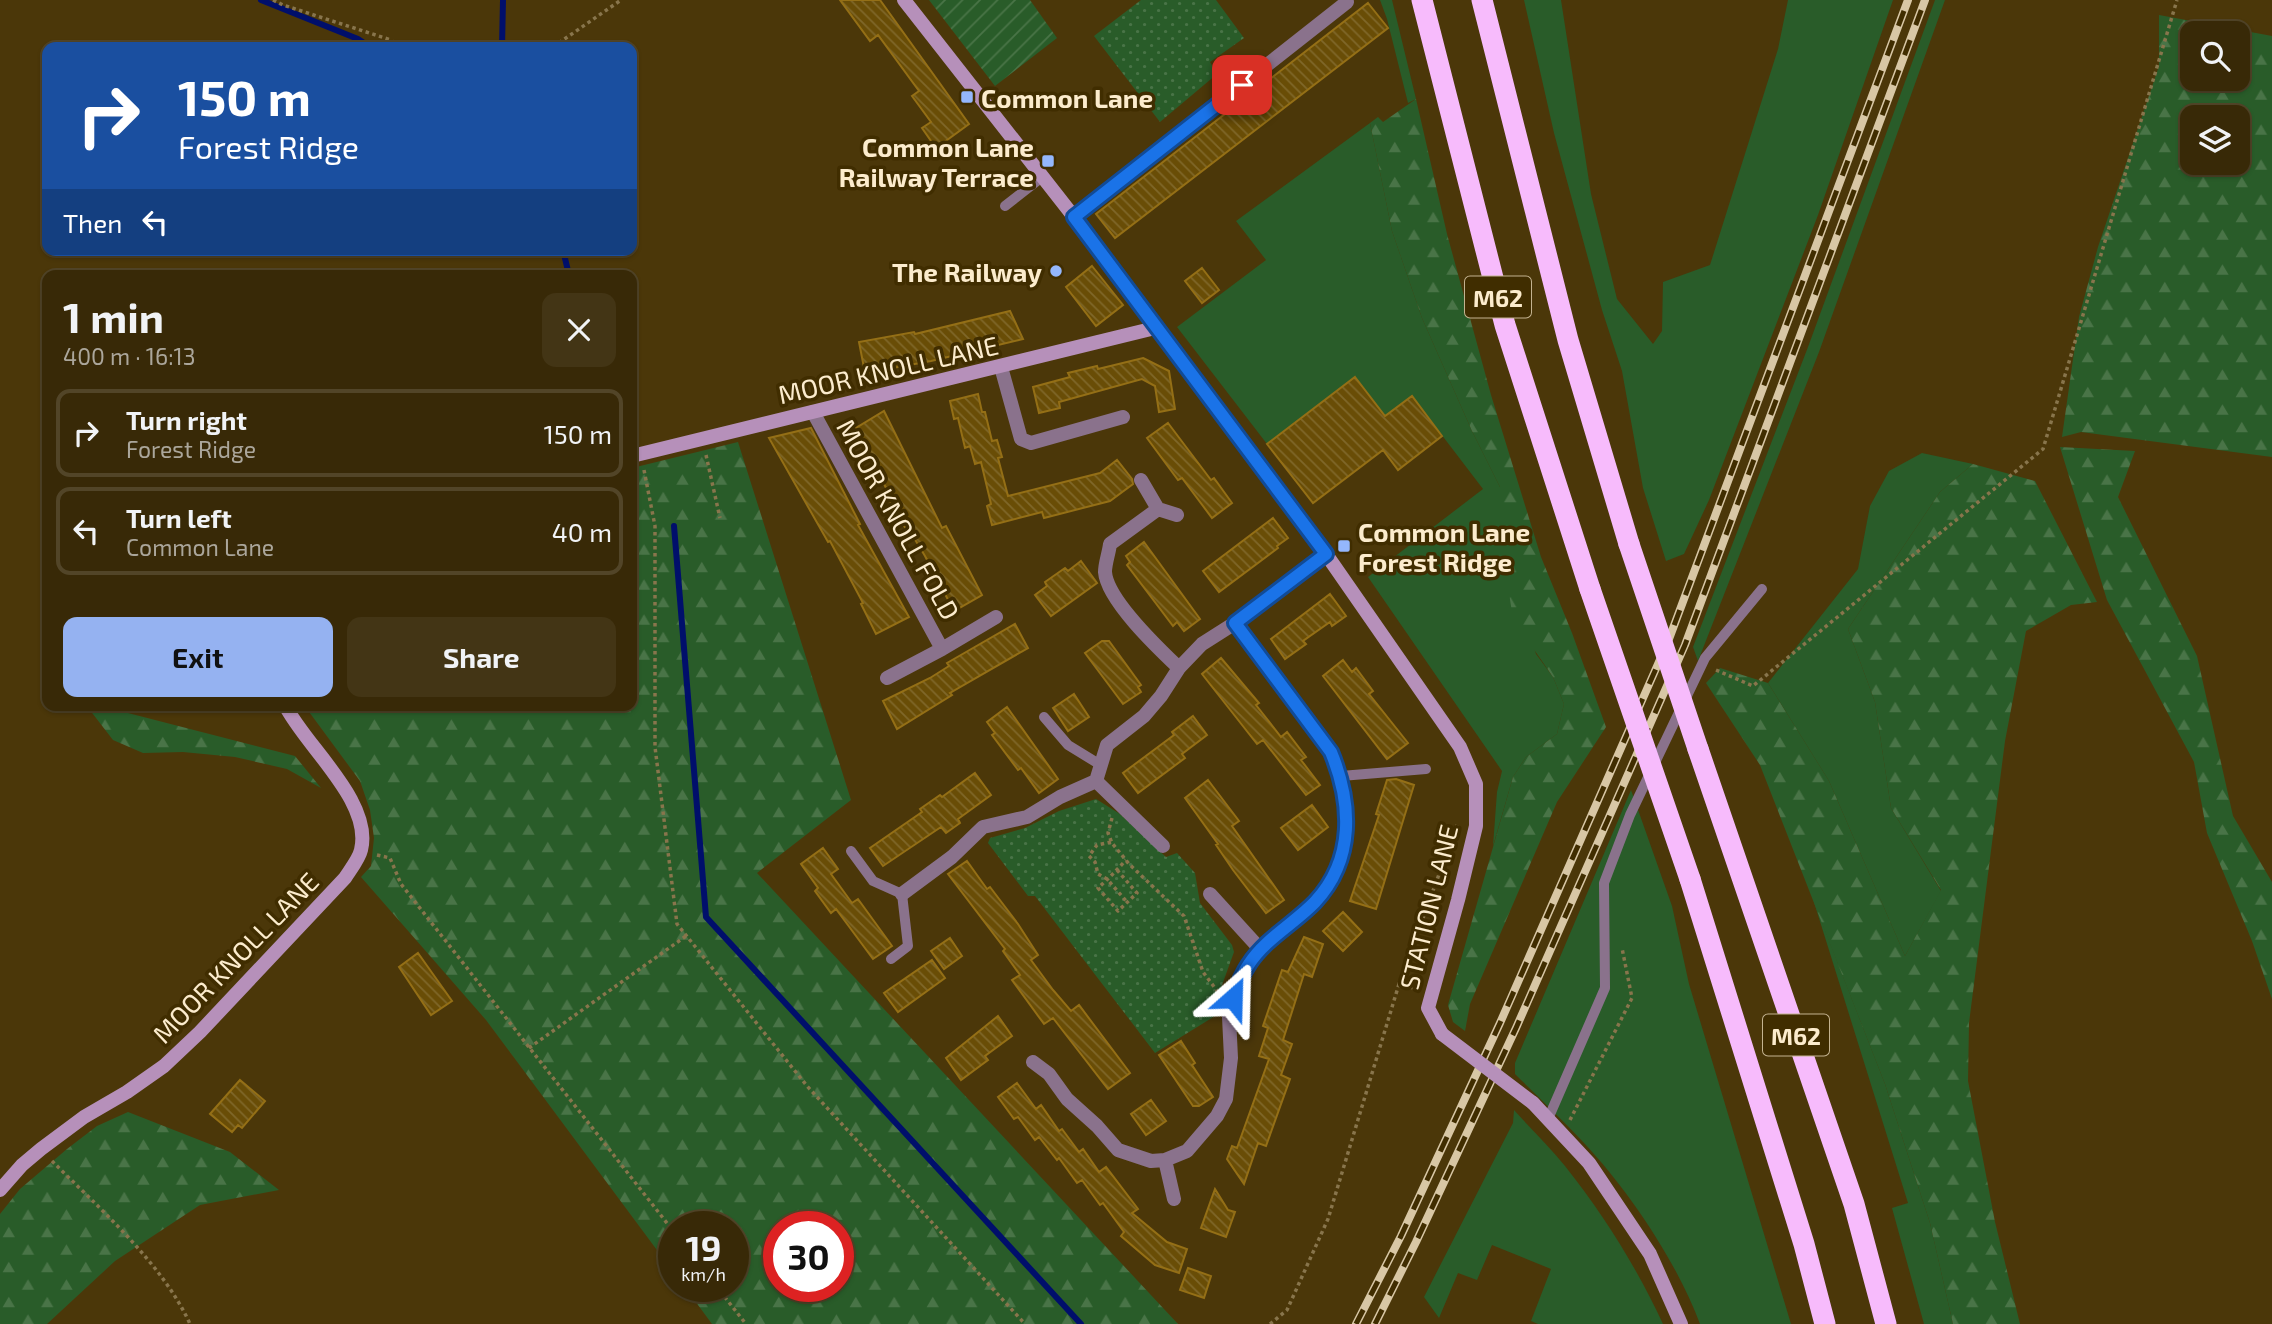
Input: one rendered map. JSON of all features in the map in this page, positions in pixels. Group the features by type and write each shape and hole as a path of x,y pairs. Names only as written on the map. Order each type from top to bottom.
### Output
{"highway":[{"name":"M62","path":"1422,0 1505,325 1590,589 1690,879 1804,1244 1825,1324"},
{"name":"M62","path":"1482,0 1565,327 1629,544 1854,1204 1886,1324"}],"street":[{"path":"904,0 1074,217 1326,554 1235,623 1202,644 1179,668 1144,716 1107,745 1096,781"},
{"path":"1074,217 1347,2"},
{"name":"MOOR KNOLL LANE","path":"637,455 1155,328"},
{"path":"1001,367 1021,439 1026,443 1123,417"},
{"name":"MOOR KNOLL FOLD","path":"813,412 942,649"},
{"path":"1141,480 1158,509 1177,515"},
{"path":"1158,509 1110,544 1105,573 1113,592 1126,611 1148,638 1179,668"},
{"name":"STATION LANE","path":"1326,554 1461,747 1476,784 1476,826 1428,1008 1442,1034 1533,1103 1589,1163 1650,1254 1681,1324"},
{"name":"MOOR KNOLL FOLD","path":"887,678 996,617"},
{"path":"1033,1062 1049,1074 1067,1099 1097,1126 1118,1150 1151,1161 1165,1160 1187,1151 1217,1115 1226,1099 1230,1079 1229,1017 1233,998 1249,963 1314,903 1331,883 1342,857 1346,830 1341,776 1331,752 1235,623"},
{"path":"289,711 355,806 362,830 361,851"},
{"path":"1096,781 1163,846"},
{"path":"902,894 952,857 983,827 1027,817 1096,781"},
{"name":"MOOR KNOLL LANE","path":"0,1190 22,1165 41,1149 84,1117 164,1066 200,1032 345,878 361,851"},
{"path":"1210,894 1261,950"},
{"path":"1165,1160 1174,1199"}],"lane":[{"path":"1005,206 1042,177"},
{"path":"1548,1119 1605,988 1604,883 1630,815 1705,658 1762,589"},
{"path":"1044,717 1068,745 1099,764"},
{"path":"1341,776 1426,769"},
{"path":"851,851 873,881 902,894 908,946 891,959"}],"path":[{"path":"273,0 393,42"},
{"path":"560,42 621,0"},
{"path":"1710,667 1753,686 2043,449 2177,0"},
{"path":"703,439 720,518"},
{"path":"637,459 654,526 655,747 677,925 807,1086 1025,1324"},
{"path":"1122,806 1111,820 1108,833 1111,842 1184,916 1203,972 1218,992 1233,998"},
{"path":"1270,1324 1287,1310 1328,1219 1399,984 1457,825"},
{"path":"1111,842 1097,845 1089,856 1095,862 1098,874 1107,879 1127,902"},
{"path":"361,851 390,858 401,884 658,1212"},
{"path":"1116,870 1137,893 1118,911 1098,888 1116,870 1126,860"},
{"path":"529,1048 686,936"},
{"path":"1563,1135 1632,998 1621,947"},
{"path":"1399,984 1432,994"},
{"path":"41,1149 134,1245 181,1305 190,1324"},
{"path":"729,1302 746,1324"}],"green space":[{"path":"929,0 1030,0 1057,38 995,86"},
{"path":"1141,0 1216,0 1244,38 1210,62 1217,74 1160,122 1094,36"},
{"path":"1380,0 1392,0 1416,99 1408,103 1387,19"},
{"path":"1524,0 1561,0 1591,194 1617,299 1653,344 1662,331 1663,282 1710,265 1778,49 1788,0 1893,0 1818,215 1709,500 1684,554 1666,561 1643,488 1622,371 1602,310 1554,133"},
{"path":"1935,0 1945,0 1819,352 1698,661 1693,647 1808,347"},
{"path":"2159,15 2191,21 2180,21 2180,91 2250,91 2250,32 2272,36 2272,457 2081,432 2062,437 2079,317 2098,247 2159,66"},
{"path":"1416,99 1447,234 1491,395 1541,557 1606,727 1557,802 1470,1004 1465,1031 1453,1022 1448,1005 1513,777 1526,757 1557,734 1564,704 1553,677 1513,619 1500,534 1500,487 1422,318 1392,231 1370,123 1378,117 1383,122"},
{"path":"1370,123 1392,231 1422,318 1500,487 1500,534 1536,654 1553,677 1564,704 1557,734 1526,757 1513,777 1493,846 1497,792 1502,771 1368,577 1483,489 1412,396 1385,416 1355,377 1267,444 1177,327 1266,260 1236,221"},
{"path":"738,442 851,800 757,873 1178,1324 712,1324 696,1302 749,1302 749,1211 658,1211 658,1251 486,1020 361,877 371,866 374,838 370,810 360,781 308,711 637,711 637,467"},
{"path":"2060,447 2135,451 2118,497 2197,656 2233,816 2272,882 2272,999 2252,941 2207,833 2194,762 2107,600"},
{"path":"1922,453 1973,464 1940,492 1848,629 1875,702 1891,808 1941,891 1905,956 1829,781 1768,683 1858,569 1870,506 1889,471"},
{"path":"1973,464 2035,481 2097,602 2071,605 2026,631 2005,741 1969,1023 1968,1081 1995,1222 2020,1324 1953,1324 1930,1223 1885,1084 1760,765 1706,683 1720,668 1768,683 1829,781 1905,956 1941,890 1891,808 1875,702 1848,629 1940,492"},
{"path":"91,711 124,711 295,756 321,788 287,769 235,757 183,752 143,753 113,740"},
{"path":"1631,790 1672,906 1689,984 1791,1324 1700,1324 1665,1252 1618,1183 1584,1143 1515,1074 1515,1063"},
{"path":"1096,799 1120,814 1166,857 1177,853 1195,873 1200,903 1232,945 1234,952 1217,999 1215,1016 1155,1053 1035,896 1028,896 988,843 990,838 1025,828 1059,811"},
{"path":"1813,899 1885,1084 1930,1223 1953,1324 1924,1324 1892,1208 1908,1203"},
{"path":"1514,1110 1559,1159 1593,1203 1631,1262 1663,1324 1538,1324 1531,1321 1551,1269 1492,1245 1477,1280 1458,1273 1439,1318 1424,1297 1513,1123"},
{"path":"128,1112 230,1152 279,1190 200,1205 115,1261 47,1324 0,1324 0,1214 20,1189 67,1149 97,1126"}],"building":[{"path":"840,0 880,0 969,124 936,148 922,128 931,122 912,96 919,91 878,35 870,41"},
{"path":"1368,3 1388,28 1115,238 1096,214"},
{"path":"1092,266 1123,305 1096,326 1066,287"},
{"path":"1202,268 1219,290 1202,303 1185,281"},
{"path":"1010,311 1023,339 931,361 865,373 859,342 914,332 915,334"},
{"path":"1143,358 1169,371 1175,409 1159,412 1155,386 1142,379 1059,402 1060,408 1039,413 1033,387 1070,377 1068,373"},
{"path":"1355,377 1385,416 1412,396 1442,436 1398,470 1383,450 1313,503 1267,444"},
{"path":"978,394 992,441 997,440 1002,457 998,458 1008,496 1100,473 1117,460 1133,484 1110,501 1044,518 1042,512 992,525 987,506 991,504 981,462 975,464 970,446 965,448 958,418 954,419 950,401"},
{"path":"884,411 942,528 946,526 982,595 954,611 925,556 897,515 856,428"},
{"path":"1168,423 1232,503 1212,518 1182,478 1178,480 1147,438"},
{"path":"811,428 860,524 858,525 909,617 876,634 830,541 828,542 769,438"},
{"path":"1273,518 1288,538 1219,592 1203,571"},
{"path":"1144,542 1200,619 1184,631 1177,622 1173,626 1127,565 1130,562 1126,556"},
{"path":"1081,561 1097,583 1051,616 1035,595 1047,586 1045,582"},
{"path":"1330,594 1346,616 1332,626 1330,622 1303,641 1306,644 1285,659 1271,639"},
{"path":"1015,624 1028,648 950,693 952,695 897,729 883,701 930,678 949,666 947,663"},
{"path":"1102,641 1109,641 1141,685 1138,687 1141,692 1123,704 1085,653"},
{"path":"1221,658 1259,703 1256,705 1281,737 1287,732 1306,757 1301,760 1320,785 1306,795 1263,740 1257,744 1202,674"},
{"path":"1343,660 1352,672 1356,668 1373,691 1369,694 1408,743 1387,759 1323,676"},
{"path":"1074,694 1089,717 1068,731 1053,708"},
{"path":"1007,707 1058,779 1039,793 992,735 995,733 987,722"},
{"path":"1193,716 1207,735 1182,754 1185,758 1138,793 1123,773 1174,735 1172,732"},
{"path":"975,773 991,795 958,819 960,823 946,833 941,827 883,866 870,848 922,812 920,809"},
{"path":"1396,779 1414,785 1376,909 1350,901 1379,815 1376,814 1387,780"},
{"path":"1208,780 1239,821 1232,826 1284,900 1266,913 1233,870 1185,798"},
{"path":"1312,805 1328,827 1298,850 1281,828"},
{"path":"823,848 838,869 831,874 852,903 858,899 892,946 873,959 836,909 831,913 815,891 818,888 801,864"},
{"path":"967,861 1018,924 1038,955 1031,960 1053,990 1071,1011 1079,1005 1130,1073 1108,1089 1053,1018 1044,1024 1012,980 1020,975 1003,951 1005,949 948,874"},
{"path":"1343,912 1362,932 1343,951 1323,931"},
{"path":"1304,937 1323,944 1312,977 1304,974 1283,1040 1292,1044 1281,1075 1290,1079 1266,1146 1258,1143 1244,1184 1227,1159 1232,1146 1237,1148 1269,1059 1259,1056 1268,1028 1263,1026 1282,970 1288,972"},
{"path":"950,938 962,956 944,969 931,951"},
{"path":"418,953 452,1001 431,1015 399,967"},
{"path":"932,960 945,978 898,1012 884,993"},
{"path":"998,1016 1012,1036 985,1056 988,1060 961,1080 946,1058"},
{"path":"1181,1041 1195,1063 1192,1065 1213,1097 1199,1106 1193,1106 1159,1055"},
{"path":"240,1080 265,1101 242,1128 238,1125 232,1132 210,1114"},
{"path":"1017,1083 1036,1109 1041,1105 1059,1131 1062,1129 1079,1152 1083,1149 1099,1172 1106,1167 1138,1209 1132,1213 1167,1242 1187,1249 1179,1273 1155,1265 1121,1236 1124,1232 1082,1180 1077,1183 1039,1137 1035,1140 1018,1117 1014,1119 998,1097"},
{"path":"1151,1100 1166,1121 1146,1135 1131,1114"},
{"path":"1215,1189 1228,1210 1235,1212 1226,1237 1201,1228"},
{"path":"1188,1268 1211,1276 1204,1298 1180,1290"}],"waterway":[{"path":"261,0 362,42"},
{"path":"502,42 503,0"},
{"path":"564,256 568,270"},
{"path":"674,526 706,917 1081,1324"}],"railway":[{"path":"1356,1324 1401,1236 1500,1023 1669,639 1908,0"},
{"path":"1375,1324 1516,1028 1685,645 1925,0"}],"place":[{"name":"Common Lane","path":"967,97"},
{"name":"Common Lane Railway Terrace","path":"1048,161"},
{"name":"The Railway","path":"1056,271"},
{"name":"Common Lane Forest Ridge","path":"1344,546"}],"route":[{"path":"1233,998 1249,963 1314,903 1331,883 1342,857 1346,830 1345,802 1341,776 1331,752 1235,623 1326,554 1074,217 1242,85"}]}
